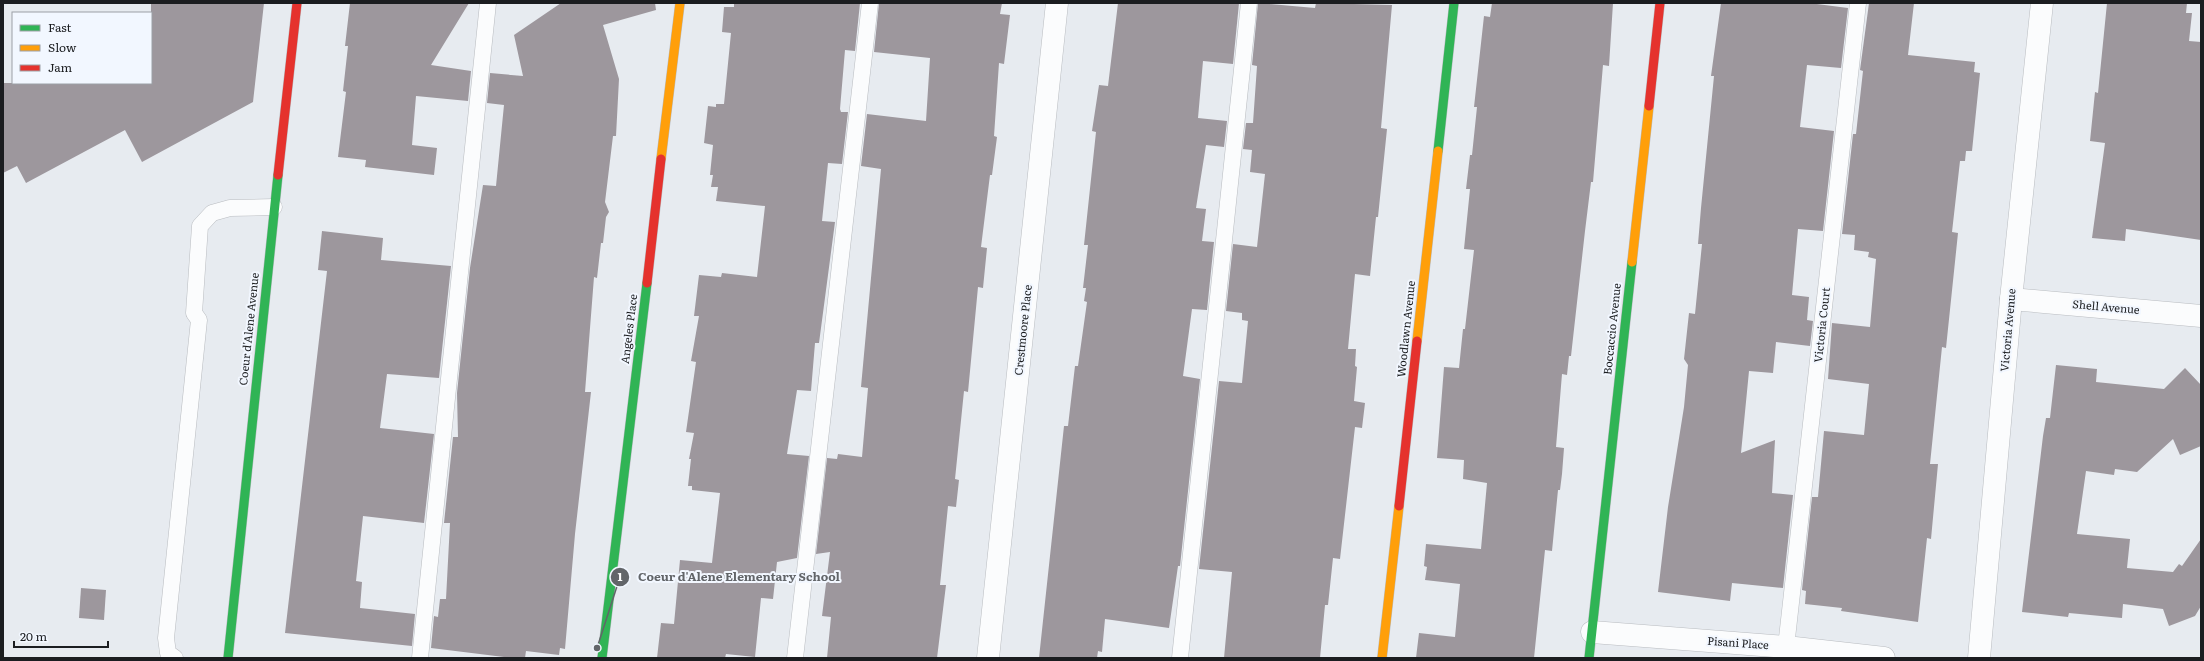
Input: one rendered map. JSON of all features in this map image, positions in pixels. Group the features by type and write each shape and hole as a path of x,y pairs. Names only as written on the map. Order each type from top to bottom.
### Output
{"street":[{"name":"Coeur d'Alene Avenue","path":"228,658 274,207 297,3"},
{"name":"Angeles Place","path":"602,658 680,3"},
{"name":"Crestmoore Place","path":"988,658 1057,3"},
{"name":"Woodlawn Avenue","path":"1382,658 1454,3"},
{"name":"Boccaccio Avenue","path":"1589,658 1660,3"},
{"name":"Victoria Avenue","path":"1979,658 2011,299 2042,3"},
{"name":"Shell Avenue","path":"2011,299 2201,316"},
{"name":"Pisani Place","path":"1592,632 1786,647 1884,658"}],"lane":[{"path":"420,658 488,3"},
{"path":"795,658 870,3"},
{"path":"1180,658 1249,3"},
{"name":"Victoria Court","path":"1786,647 1858,3"},
{"path":"168,656 166,638 199,320 194,313 200,226 212,213 230,208 274,207"}],"building":[{"path":"151,3 264,3 253,102 142,162 125,130 26,183 17,166 3,173 3,83 152,84"},
{"path":"350,3 469,3 431,65 471,71 468,101 416,96 412,145 437,148 434,175 365,167 366,160 338,157 346,92 343,91 348,46 345,46"},
{"path":"561,3 655,3 656,10 603,25 619,79 616,136 613,136 605,202 609,212 606,217 603,243 601,243 597,278 594,277 585,392 591,392 575,534 565,649 560,648 559,655 526,651 525,658 513,658 431,648 434,616 438,617 440,599 446,599 450,523 444,523 453,437 458,437 457,393 470,268 483,185 496,186 504,105 487,103 490,73 523,76 514,35"},
{"path":"734,3 860,3 855,51 845,50 840,109 841,112 848,112 842,164 828,163 822,221 835,222 819,343 815,343 811,391 797,390 787,454 809,456 797,558 777,562 773,599 761,598 755,657 726,654 725,658 657,658 661,623 674,624 680,560 712,563 720,493 692,490 692,486 688,486 691,459 689,459 694,433 686,432 696,362 691,361 699,316 694,316 699,275 721,277 722,273 757,277 765,206 716,201 718,187 711,187 713,175 710,175 713,145 704,143 708,106 716,107 716,104 724,104 731,33 722,32 724,7 734,7"},
{"path":"879,3 1002,3 1000,14 1010,15 1004,64 999,63 994,136 997,137 992,175 990,175 981,247 987,248 983,288 978,287 968,392 964,391 955,479 959,480 956,507 948,506 940,585 946,585 937,658 827,658 831,617 822,616 830,552 816,554 827,458 837,459 838,454 862,457 868,388 861,387 881,169 861,166 867,114 926,121 930,58 874,52"},
{"path":"1118,3 1239,3 1233,64 1203,61 1198,118 1227,121 1224,147 1206,145 1196,208 1206,209 1202,241 1214,242 1207,310 1192,309 1183,376 1200,379 1180,566 1178,566 1169,628 1105,619 1102,652 1098,651 1097,658 1039,658 1064,426 1068,426 1075,366 1078,366 1087,302 1084,301 1086,288 1083,288 1088,245 1084,245 1096,132 1092,131 1099,85 1108,86"},
{"path":"1258,3 1315,8 1316,3 1392,5 1381,128 1387,129 1378,217 1376,217 1370,276 1355,274 1348,349 1356,349 1355,366 1357,367 1354,401 1365,403 1362,428 1355,427 1340,559 1333,558 1328,605 1325,605 1320,658 1224,658 1232,572 1199,569 1219,381 1242,383 1248,321 1242,320 1242,313 1226,311 1233,244 1257,247 1265,174 1250,172 1252,150 1243,149 1246,123 1253,123 1257,66 1252,65"},
{"path":"1492,3 1613,3 1609,66 1603,65 1593,182 1591,182 1571,356 1569,356 1567,375 1562,374 1556,447 1564,448 1562,474 1560,490 1558,490 1552,551 1545,550 1534,658 1416,658 1419,633 1455,637 1460,584 1425,580 1427,567 1424,566 1426,544 1481,549 1487,483 1463,479 1464,460 1437,458 1444,367 1459,368 1463,329 1465,329 1474,250 1464,249 1470,189 1466,189 1470,155 1472,155 1477,107 1474,107 1484,16 1490,17"},
{"path":"1721,3 1809,3 1848,8 1841,68 1807,65 1800,127 1834,131 1823,231 1798,229 1792,295 1809,297 1807,320 1813,321 1810,346 1776,342 1773,373 1749,371 1741,453 1775,440 1772,493 1793,495 1783,588 1732,583 1730,601 1658,592 1668,507 1684,407 1688,365 1684,359 1689,313 1695,314 1702,244 1698,244 1714,76 1711,76"},
{"path":"1869,3 1914,3 1908,55 1975,62 1974,72 1980,73 1972,151 1966,151 1965,161 1960,161 1952,232 1958,233 1946,348 1942,347 1930,464 1938,464 1931,539 1927,538 1918,622 1841,611 1842,608 1805,604 1806,591 1802,590 1812,497 1818,497 1824,431 1864,435 1869,384 1828,379 1832,323 1870,327 1876,259 1868,257 1869,252 1854,250 1855,235 1842,234 1853,134 1856,134 1863,71 1860,70"},
{"path":"2107,3 2187,3 2186,13 2192,13 2189,41 2201,42 2201,240 2126,229 2125,241 2092,238 2105,143 2090,141 2095,92 2098,93"},
{"path":"322,231 383,238 381,260 451,266 439,378 387,374 380,428 434,434 424,523 363,516 356,581 362,582 360,608 415,614 412,646 285,633 327,271 318,270"},
{"path":"2056,365 2097,369 2096,382 2164,389 2185,368 2201,385 2201,446 2180,455 2173,439 2137,472 2115,469 2114,475 2086,471 2077,534 2130,539 2127,568 2173,572 2179,564 2182,566 2201,539 2201,606 2195,616 2169,626 2163,609 2123,604 2122,618 2069,613 2068,617 2022,612 2043,436 2046,418 2050,418"},
{"path":"81,588 106,590 104,620 79,618"}],"traffic: fast":[{"path":"1438,151 1454,3"},
{"path":"228,658 278,175"},
{"path":"1589,658 1632,262"},
{"path":"602,658 647,283"}],"traffic: slow":[{"path":"661,159 680,3"},
{"path":"1632,262 1649,106"},
{"path":"1417,341 1438,151"},
{"path":"1382,658 1399,506"}],"traffic: jam":[{"path":"278,175 297,3"},
{"path":"1649,106 1660,3"},
{"path":"647,283 661,159"},
{"path":"1399,506 1417,341"}],"place":[{"name":"Coeur d'Alene Elementary School","path":"597,648"}]}
